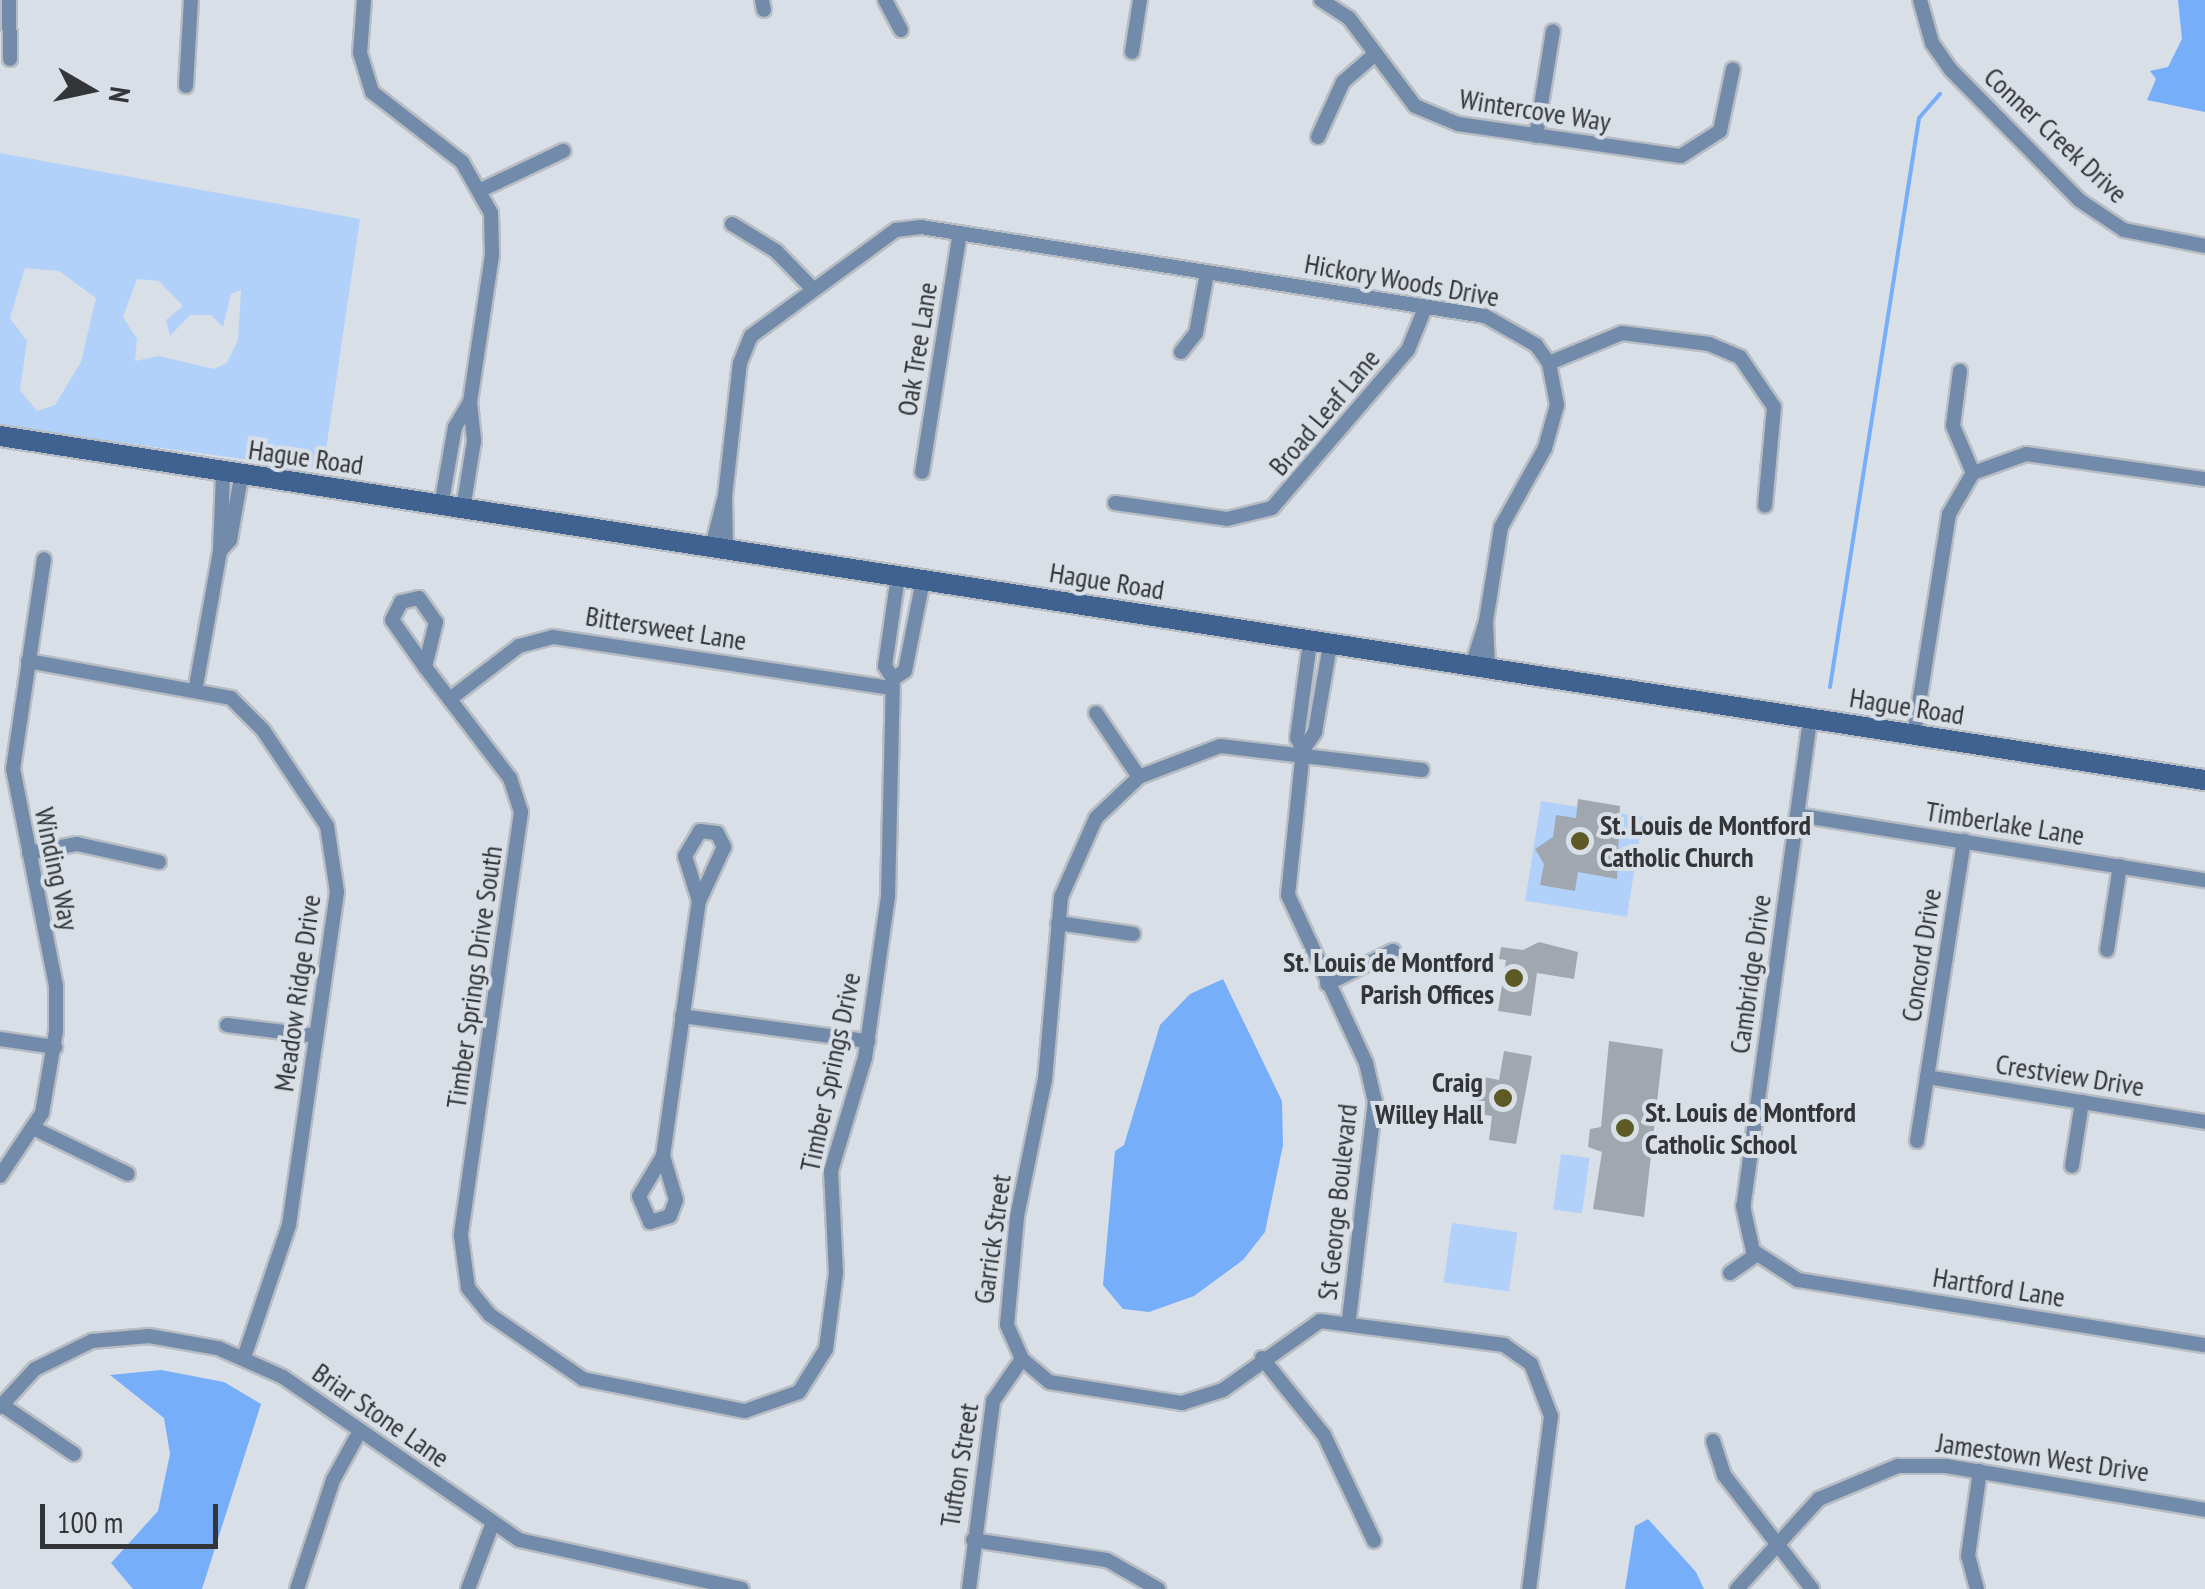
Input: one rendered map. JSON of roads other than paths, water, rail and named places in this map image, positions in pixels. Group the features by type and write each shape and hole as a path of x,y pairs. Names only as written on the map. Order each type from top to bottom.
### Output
{"street":[{"path":"10,0 10,59"},
{"path":"186,86 191,0"},
{"path":"364,0 360,54 372,92 454,154 483,190 492,254 470,402 474,441 452,507"},
{"path":"885,0 902,30"},
{"path":"1132,52 1140,0"},
{"name":"Wintercove Way","path":"1321,0 1349,18 1425,113 1536,136 1690,154 1720,131 1734,69"},
{"name":"Conner Creek Drive","path":"1920,0 1932,43 1952,70 2079,200 2124,230 2205,246"},
{"path":"1536,136 1553,31"},
{"path":"1318,137 1344,82 1376,54"},
{"path":"483,190 563,152"},
{"path":"732,224 776,251 810,286"},
{"name":"Hickory Woods Drive","path":"719,548 746,344 810,286 888,233 960,233 1426,308 1511,325 1549,364"},
{"name":"Oak Tree Lane","path":"922,472 960,233"},
{"path":"1181,352 1196,333 1206,274"},
{"name":"Broad Leaf Lane","path":"1115,502 1227,519 1272,508 1408,350 1426,308"},
{"path":"1480,667 1501,528 1556,412 1549,364 1622,333 1709,344 1740,357 1774,407 1764,506"},
{"path":"1960,371 1953,426 1973,473"},
{"path":"452,507 455,428 470,402"},
{"name":"Hague Road","path":"0,436 2205,780"},
{"path":"1914,736 1949,514 1973,473 2031,454 2205,478"},
{"path":"196,686 220,551 230,540 232,475"},
{"name":"Winding Way","path":"0,1176 35,1129 55,1047 56,986 13,768 44,559"},
{"name":"Timber Springs Drive","path":"786,1401 808,1383 826,1349 836,1273 833,1161 868,1041 888,897 892,683 885,666 898,576"},
{"name":"Timber Springs Drive","path":"892,683 905,670 923,580"},
{"name":"Timber Springs Drive South","path":"424,668 435,614 424,600 406,599 394,626 424,668 510,778 521,812 460,1252 468,1288 490,1315 572,1374 606,1386 732,1410 786,1401"},
{"name":"Bittersweet Lane","path":"450,699 519,646 554,637 892,683"},
{"name":"St George Boulevard","path":"1320,643 1316,732 1303,750 1287,887 1375,1101 1349,1320"},
{"name":"Meadow Ridge Drive","path":"28,660 196,686 250,714 326,826 337,892 285,1244 244,1357"},
{"path":"1096,713 1138,776"},
{"name":"Cambridge Drive","path":"1756,1255 1743,1206 1810,720"},
{"name":"Garrick Street","path":"1022,1358 1006,1304 1045,1079 1058,923 1083,838 1138,776 1220,746 1303,750 1422,770"},
{"name":"Timberlake Lane","path":"1797,815 2205,880"},
{"name":"Concord Drive","path":"1917,1141 1964,841"},
{"path":"29,854 76,844 159,862"},
{"path":"2106,950 2120,866"},
{"path":"663,1156 699,901"},
{"path":"1058,923 1133,934"},
{"path":"1327,984 1393,950"},
{"path":"682,1016 868,1041"},
{"path":"227,1024 316,1036"},
{"path":"0,1040 55,1047"},
{"name":"Crestview Drive","path":"1927,1077 2205,1122"},
{"path":"2072,1166 2082,1102"},
{"path":"35,1129 128,1174"},
{"path":"1730,1273 1756,1255"},
{"name":"Hartford Lane","path":"1756,1255 1786,1276 2205,1345"},
{"path":"1022,1358 1060,1386 1182,1403 1223,1390 1309,1324 1349,1320 1488,1340 1531,1364 1551,1416 1530,1589"},
{"name":"Briar Stone Lane","path":"1,1406 44,1362 103,1338 178,1339 244,1357 492,1525 548,1551 742,1589"},
{"name":"Tufton Street","path":"969,1589 992,1401 1022,1358"},
{"path":"1262,1358 1324,1436 1374,1542"},
{"path":"1,1406 74,1454"},
{"path":"297,1589 333,1480 360,1432"},
{"path":"1713,1442 1724,1474 1812,1589"},
{"name":"Jamestown West Drive","path":"1736,1589 1820,1499 1867,1474 1917,1464 1980,1471 2205,1510"},
{"path":"1977,1589 1968,1556 1980,1471"},
{"path":"468,1589 492,1525"},
{"path":"973,1540 1108,1560 1158,1589"}],"water":[{"path":"2178,0 2205,0 2205,112 2147,100 2156,79 2150,71 2168,67 2182,39"},
{"path":"1223,979 1282,1101 1283,1145 1265,1232 1243,1260 1194,1296 1149,1312 1123,1309 1103,1285 1115,1151 1124,1145 1160,1025 1190,994"},
{"path":"161,1370 224,1382 261,1404 202,1589 133,1589 111,1563 158,1511 170,1454 164,1418 110,1375"},
{"path":"1648,1519 1696,1572 1704,1589 1625,1589 1635,1526"}],"waterway":[{"path":"1830,687 1919,118 1940,94"}],"place":[{"name":"St. Louis de Montford Catholic Church","path":"1580,841"},
{"name":"St. Louis de Montford Parish Offices","path":"1514,978"},
{"name":"Craig Willey Hall","path":"1503,1098"},
{"name":"St. Louis de Montford Catholic School","path":"1625,1128"}]}
